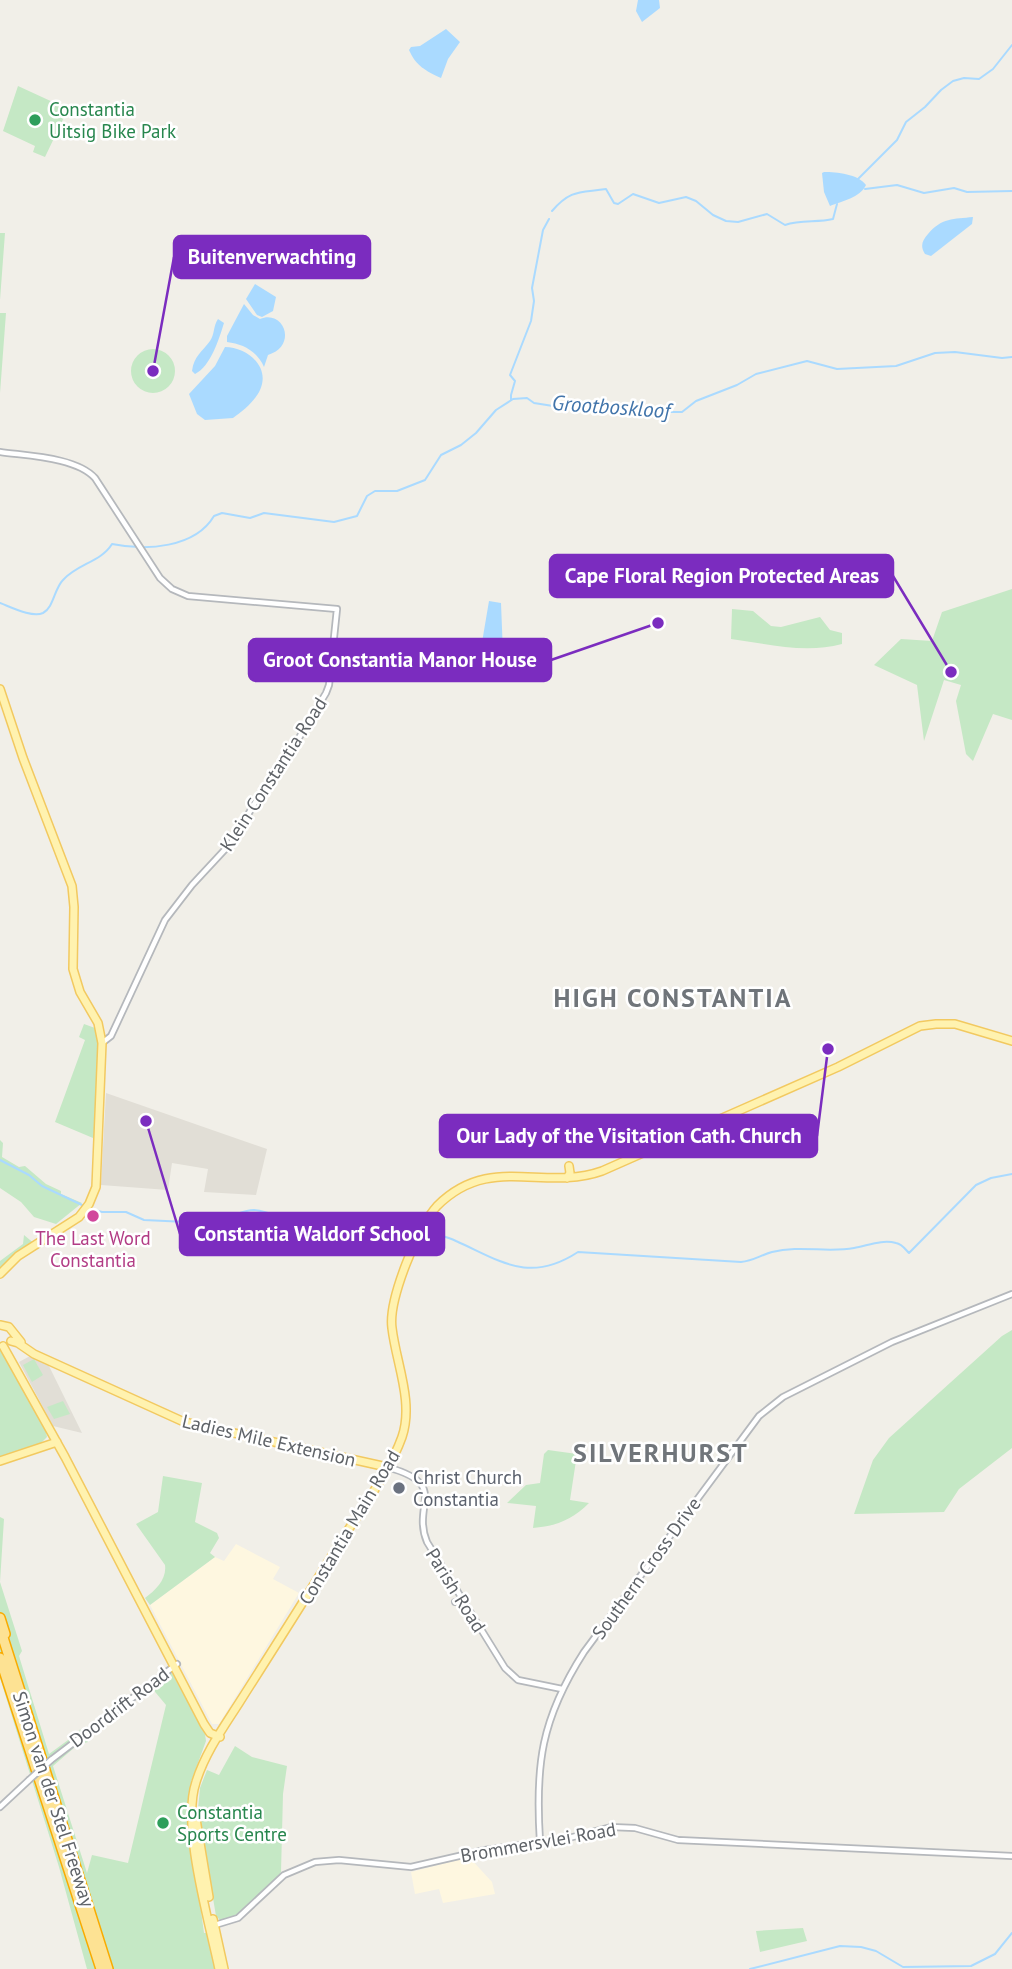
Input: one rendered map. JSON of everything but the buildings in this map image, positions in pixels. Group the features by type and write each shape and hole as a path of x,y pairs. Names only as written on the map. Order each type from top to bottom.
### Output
{"highway":[{"path":"0,1618 10,1674"},
{"name":"Simon van der Stel Freeway","path":"0,1628 10,1674 99,1969"},
{"path":"0,1659 10,1674"},
{"name":"Simon van der Stel Freeway","path":"10,1674 111,1969"}],"main road":[{"path":"0,689 72,886 73,969 80,992 95,1017 102,1038 97,1177 92,1199 74,1221 18,1256 0,1274"},
{"name":"Constantia Main Road","path":"221,1969 191,1815 196,1781 206,1759 387,1467 403,1435 406,1414 391,1327 392,1310 414,1245 427,1219 454,1193 487,1178 514,1175 567,1178 603,1171 846,1063 920,1026 955,1024 1012,1041"},
{"path":"102,1038 112,1034"},
{"path":"567,1178 570,1173 569,1166"},
{"path":"0,1325 7,1326 7,1342 20,1376 211,1734 220,1736"},
{"path":"7,1342 20,1376"},
{"name":"Ladies Mile Extension","path":"7,1342 18,1343 37,1355"},
{"name":"Ladies Mile Extension","path":"7,1342 184,1422 387,1467"},
{"path":"14,1358 18,1350 27,1350"},
{"path":"38,1410 55,1441"},
{"path":"38,1448 47,1438 45,1426"},
{"path":"0,1461 55,1441"},
{"path":"38,1448 54,1448 65,1461"},
{"name":"Constantia Main Road","path":"212,1925 195,1800 199,1782 225,1723 238,1706"},
{"path":"206,1724 217,1729 225,1723"},
{"path":"206,1724 210,1741 206,1759"}],"street":[{"name":"Klein Constantia Road","path":"0,452 74,464 86,470 95,478 162,580 184,595 337,609 326,693 228,847 191,885 165,920 112,1034"},
{"name":"Southern Cross Drive","path":"540,1842 538,1772 548,1726 562,1689 584,1652 765,1410 788,1394 892,1342 1012,1294"},
{"name":"Parish Road","path":"387,1467 411,1475 421,1485 426,1501 423,1529 425,1538 462,1600 513,1676 525,1682 562,1689"},
{"path":"455,1602 462,1600"},
{"name":"Doordrift Road","path":"0,1807 51,1760 175,1665"},
{"name":"Brommersvlei Road","path":"212,1925 238,1918 284,1875 306,1864 339,1860 411,1867 485,1850 565,1839 611,1827 625,1827 685,1841 1012,1856"}],"shaded area":[{"path":"106,1093 267,1149 256,1195 204,1192 208,1169 172,1163 168,1190 101,1185"},
{"path":"30,1356 48,1364 82,1433 53,1426 19,1362"},
{"path":"236,1544 280,1567 273,1579 299,1593 219,1724 212,1724 150,1605 215,1557 224,1561"},
{"path":"469,1857 492,1882 495,1894 443,1903 439,1889 415,1894 411,1872"}],"green space":[{"name":"Constantia Uitsig Bike Park","path":"18,86 68,109 45,157 33,152 35,146 3,131"},
{"path":"0,233 5,233 0,300"},
{"path":"0,313 6,313 0,393"},
{"path":"153,349 168,356 175,371 168,386 153,393 138,386 131,371 138,356"},
{"path":"1012,589 1012,720 993,714 973,761 966,754 956,701 961,685 944,680 924,741 917,685 874,665 901,639 932,641 942,612"},
{"path":"732,609 753,611 771,626 781,627 820,617 830,630 842,633 842,644 801,648 731,639"},
{"path":"84,1024 95,1028 98,1036 93,1138 55,1122 85,1040 79,1037"},
{"path":"0,1140 3,1143 2,1157 19,1167 25,1166 46,1184 61,1191 61,1194 82,1203 56,1224 34,1217 21,1202 0,1188"},
{"path":"24,1235 36,1245 0,1274 0,1261 23,1244"},
{"path":"1012,1330 1012,1448 959,1489 944,1512 854,1514 873,1460 889,1438"},
{"path":"0,1346 45,1426 47,1437 37,1447 0,1461"},
{"path":"34,1359 43,1375 32,1382 23,1365"},
{"path":"63,1401 70,1414 54,1419 47,1407"},
{"path":"548,1450 577,1454 570,1500 589,1503 563,1521 533,1528 536,1506 507,1503 526,1485 540,1483 544,1454"},
{"path":"163,1476 202,1483 195,1522 217,1533 219,1538 210,1553 215,1557 150,1605 145,1598 160,1584 165,1565 136,1524 158,1512"},
{"path":"0,1517 4,1519 0,1582"},
{"name":"Constantia Sports Centre","path":"0,1582 22,1651 19,1656 49,1754 80,1729 88,1742 82,1741 53,1766 87,1873 92,1855 128,1863 166,1705 151,1687 172,1673 205,1734 206,1741 191,1782 188,1815 204,1933 208,1933 215,1969 87,1969 59,1867 0,1678"},
{"path":"235,1746 252,1757 287,1766 283,1794 281,1872 255,1902 237,1914 220,1920 216,1916 198,1809 200,1788 207,1770 219,1775"},
{"path":"803,1928 807,1941 760,1952 756,1931"}],"water":[{"path":"638,0 659,0 660,8 642,22 636,11"},
{"path":"446,29 460,42 448,59 441,78 422,67 409,50"},
{"path":"824,172 853,176 866,185 855,196 830,206 824,192"},
{"path":"973,217 972,224 931,256 925,254 923,241 938,225 948,220"},
{"path":"255,284 276,297 273,311 262,317 257,315 246,299"},
{"path":"244,304 260,319 276,319 284,330 283,344 268,355 264,367 249,349 227,342 227,336"},
{"path":"218,319 224,323 217,344 206,365 195,374 192,371 195,362 212,338"},
{"path":"225,347 241,350 255,360 263,381 255,398 233,418 205,420 197,414 189,394 215,366"},
{"path":"489,601 501,603 503,654 512,663 506,679 497,682 481,676 478,666"}],"waterway":[{"path":"858,179 897,140 906,122 941,90 953,81 964,78 979,79 993,69 1012,45"},
{"path":"865,189 897,185 924,193 954,188 967,192 1012,191"},
{"path":"552,211 571,195 606,189 614,203 618,204 633,194 659,203 686,197 696,201 713,215 726,221 738,222 767,214 785,225 833,219 837,204"},
{"path":"511,400 515,381 510,375 531,321 534,301 532,288 543,230 549,219"},
{"name":"Grootboskloof","path":"0,603 27,613 43,613 50,607 63,580 102,555 112,544 140,547 169,545 195,535 206,527 214,516 222,513 250,518 264,513 334,522 357,516 367,496 375,491 397,491 425,480 441,455 461,445 476,433 496,410 513,399 527,398 534,403 553,406 574,403 682,412 696,401 737,385 756,374 807,361 837,369 896,366 935,353 1012,357"},
{"path":"0,1160 29,1175 42,1186 82,1205"},
{"path":"425,1231 452,1239 501,1262 530,1268 561,1262 578,1252 741,1262 782,1250 844,1249 891,1242 900,1244 909,1253 976,1185 991,1178 1012,1174"},
{"path":"91,1209 126,1212 144,1220 208,1223 214,1223 217,1217 254,1210 311,1227 343,1221 414,1228"},
{"path":"750,1969 840,1946 876,1951 903,1967 971,1966 995,1954 1012,1933"}],"place":[{"name":"Constantia Uitsig Bike Park","path":"35,120"},
{"name":"Buitenverwachting","path":"153,371"},
{"name":"Groot Constantia Manor House","path":"658,623"},
{"name":"Cape Floral Region Protected Areas","path":"951,672"},
{"name":"Our Lady of the Visitation Cath. Church","path":"828,1049"},
{"name":"Constantia Waldorf School","path":"146,1121"},
{"name":"The Last Word Constantia","path":"93,1216"},
{"name":"Christ Church Constantia","path":"399,1488"},
{"name":"Constantia Sports Centre","path":"163,1823"}],"district":[{"name":"HIGH CONSTANTIA","path":"673,998"},
{"name":"SILVERHURST","path":"661,1453"}]}
